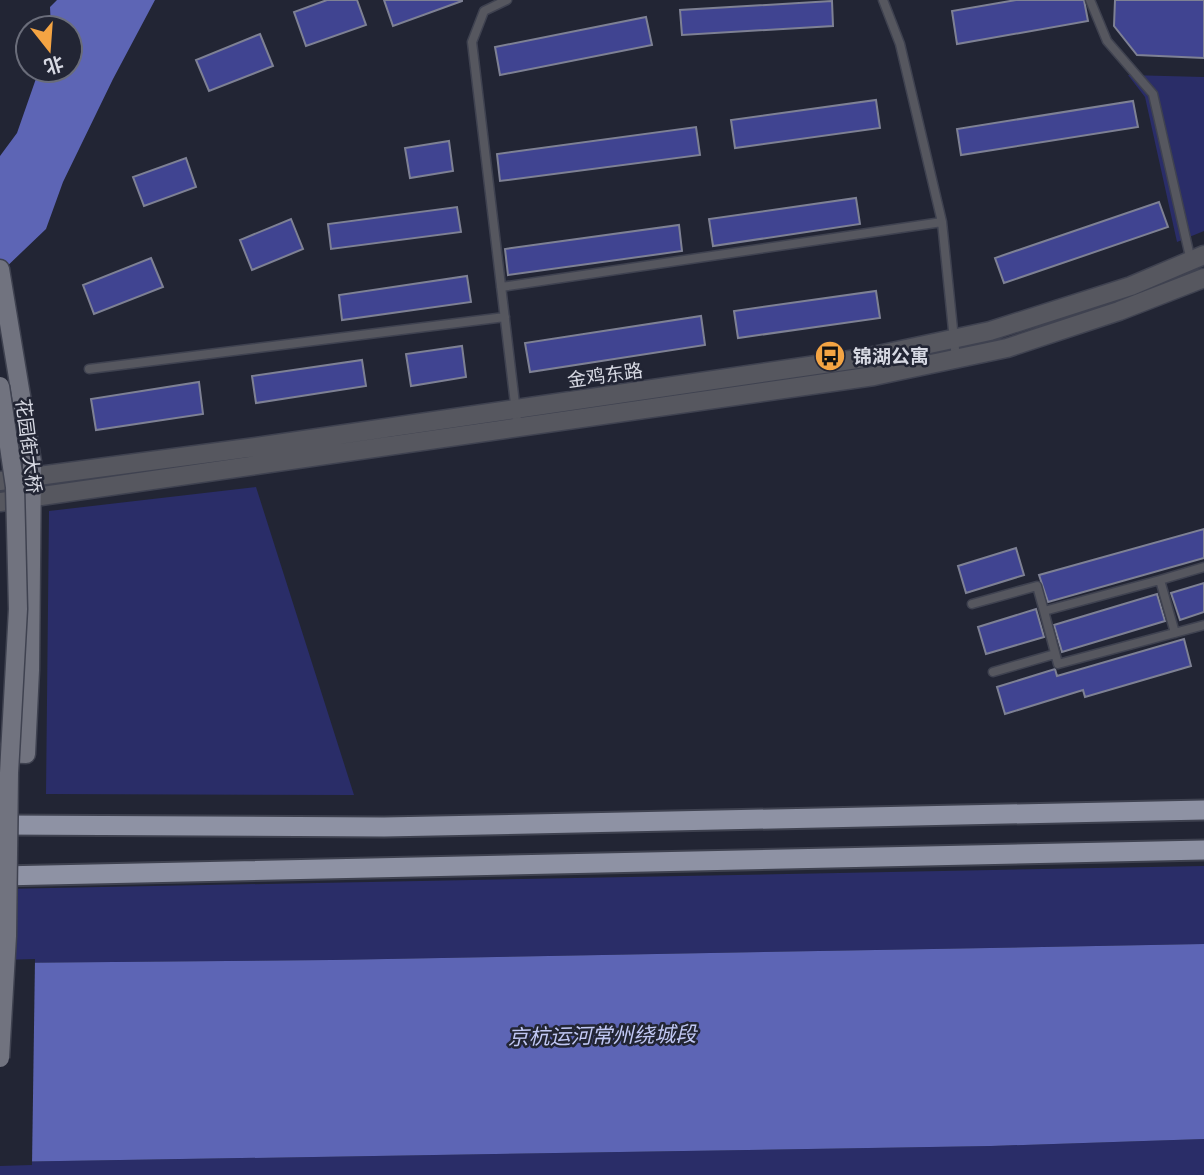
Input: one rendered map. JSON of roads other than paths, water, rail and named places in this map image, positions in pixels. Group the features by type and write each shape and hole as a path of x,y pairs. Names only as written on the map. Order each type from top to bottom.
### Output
{"highway":[{"path":"0,825 384,827 1204,810"},
{"path":"0,876 1204,849"}],"main road":[{"path":"0,753 26,754 32,497 24,404 1,275"},
{"name":"花园街大桥","path":"0,386 15,487 18,609 9,773 7,936 0,1058"}],"street":[{"name":"金鸡东路","path":"0,481 256,447 864,358 990,331 1131,286 1197,258"},
{"path":"0,502 874,376 1007,348 1119,311 1204,278"}],"lane":[{"path":"507,0 484,11 472,42 518,429"},
{"path":"883,0 900,44 942,222 956,359"},
{"path":"1090,0 1108,41 1153,94 1197,258"},
{"path":"501,287 942,222"},
{"path":"89,369 505,317"},
{"path":"1044,611 1204,567"},
{"path":"1160,580 1175,633"},
{"path":"972,604 1037,586 1058,664 1204,625"},
{"path":"993,672 1055,654"}],"water":[{"path":"57,0 155,0 63,182 46,229 0,273 0,156 17,133 34,84 84,84 84,14 50,14 50,7"},
{"name":"京杭运河常州绕城段","path":"1204,944 1204,1139 991,1146 0,1162 0,963 332,960"}],"place":[{"name":"锦湖公寓","path":"830,356"}]}
